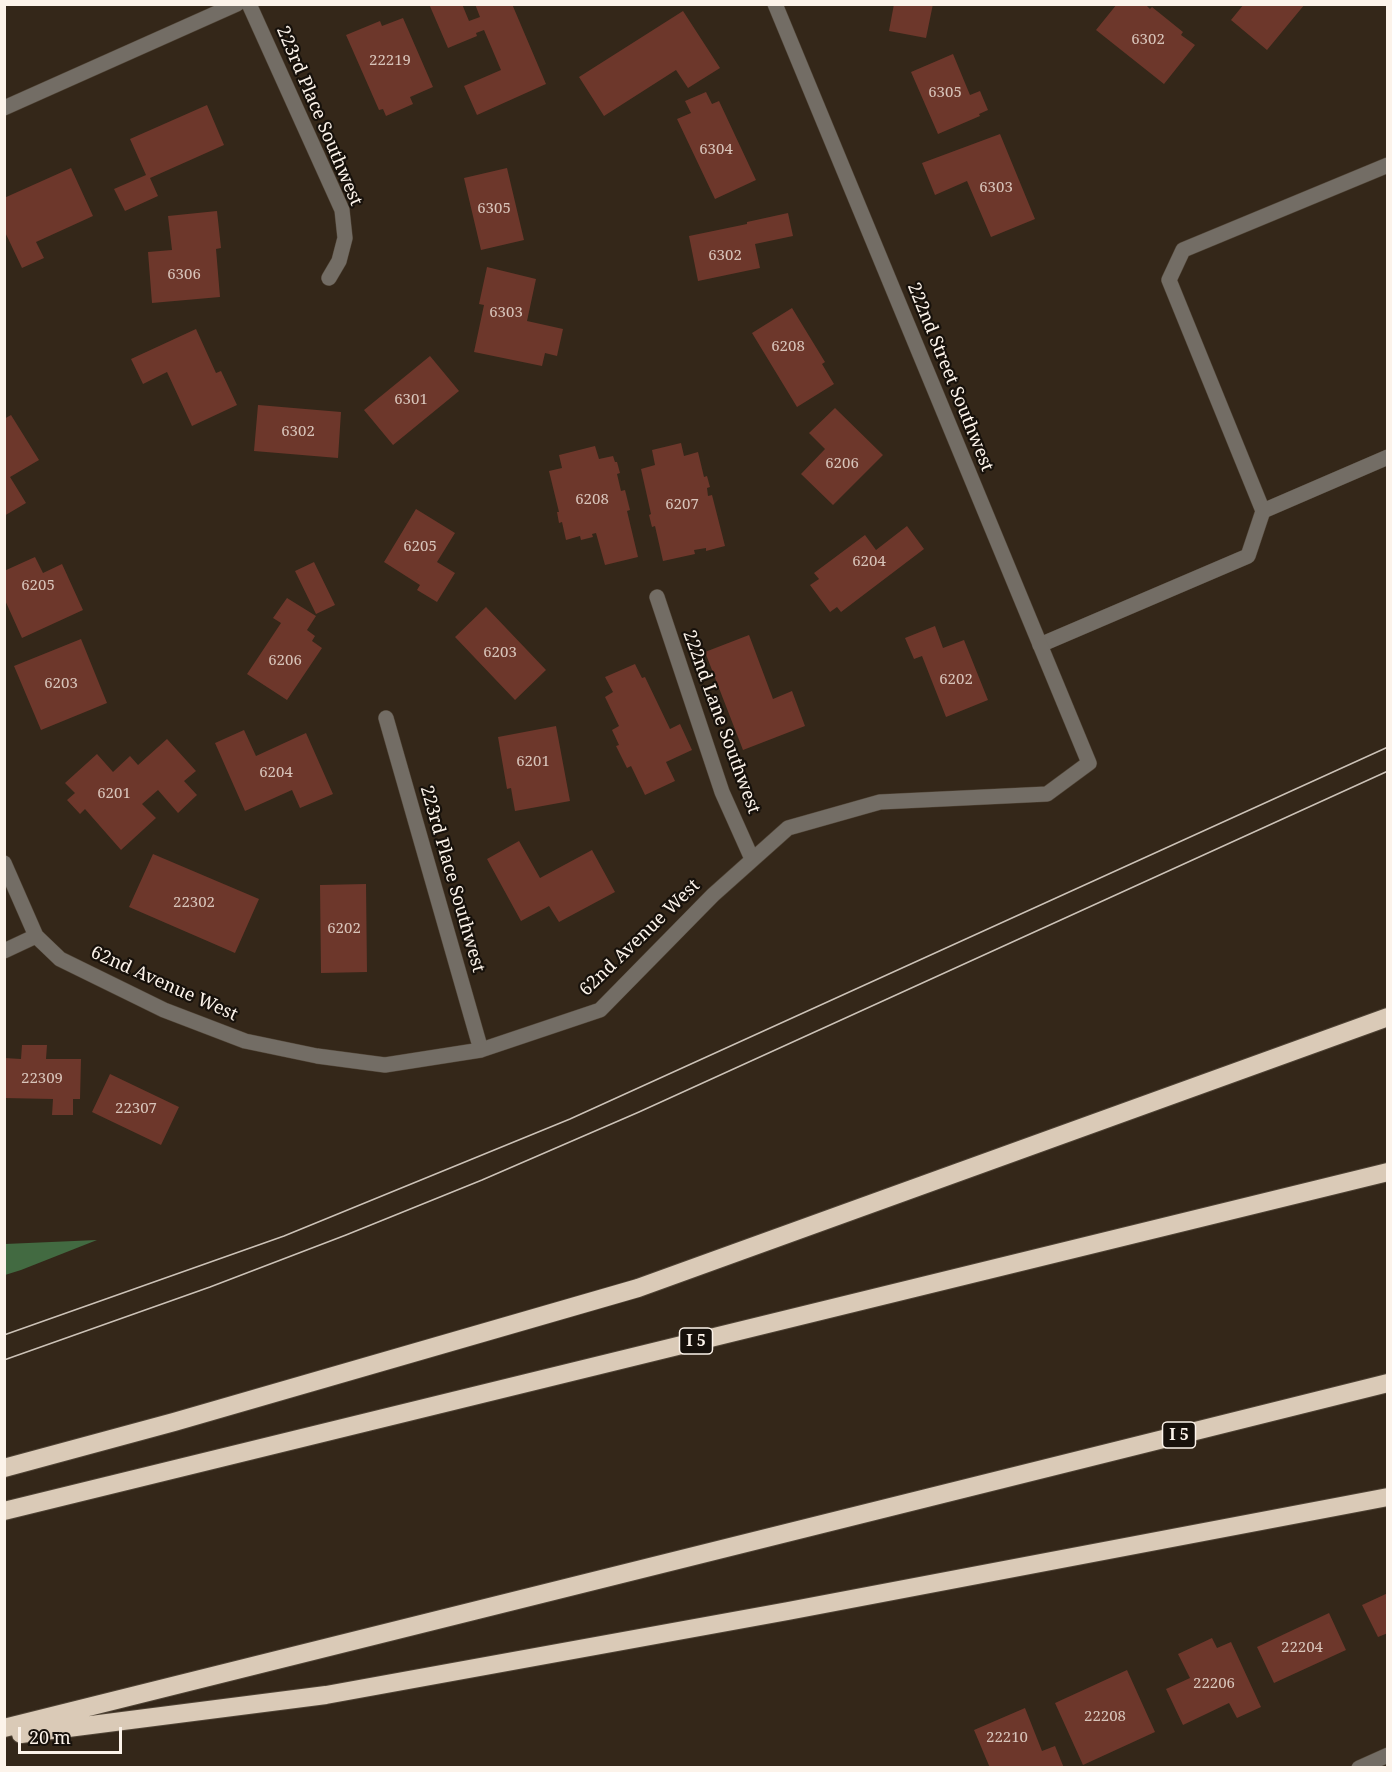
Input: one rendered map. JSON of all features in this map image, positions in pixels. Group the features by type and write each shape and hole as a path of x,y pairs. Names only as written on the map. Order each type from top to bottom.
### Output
{"highway":[{"path":"4,1468 174,1422 638,1288 1388,1017"},
{"name":"I 5","path":"4,1511 1388,1172"},
{"name":"I 5","path":"4,1728 1388,1383"},
{"path":"4,1736 326,1695 788,1611 1388,1497"}],"street":[{"path":"4,108 237,4"},
{"name":"223rd Place Southwest","path":"249,4 342,210 345,238 339,261 329,278"},
{"name":"222nd Street Southwest","path":"775,4 1089,764"},
{"path":"1040,645 1248,556 1263,511 1168,280 1183,250 1388,165"},
{"path":"1263,511 1388,457"},
{"name":"222nd Lane Southwest","path":"657,597 722,792 752,859"},
{"name":"223rd Place Southwest","path":"386,717 481,1050"},
{"name":"62nd Avenue West","path":"36,936 60,959 164,1010 245,1041 317,1056 385,1065 481,1050 600,1010 712,895 788,828 880,802 1047,794 1089,764"},
{"path":"4,863 36,936 4,951"},
{"path":"1359,1767 1388,1755"}],"green space":[{"path":"97,1240 21,1270 5,1275 5,1244"}],"building":[{"path":"429,4 462,4 469,21 480,17 475,4 512,4 546,84 477,115 464,86 501,70 484,30 476,33 477,36 448,48"},
{"path":"894,4 933,4 926,38 889,31"},
{"path":"1117,4 1145,4 1150,9 1152,7 1195,45 1164,84 1096,30"},
{"path":"1244,4 1305,4 1267,50 1231,20"},
{"path":"683,11 720,68 688,88 676,70 604,116 579,77"},
{"path":"403,18 433,87 410,97 413,104 386,116 383,109 379,110 346,35 380,21 382,26"},
{"path":"953,54 970,95 980,91 988,110 979,114 980,116 938,134 911,72"},
{"path":"706,92 712,104 719,101 756,180 715,199 677,119 691,113 685,101"},
{"path":"207,105 224,145 150,178 158,196 125,211 114,189 146,175 130,139"},
{"path":"1000,134 1035,219 991,237 967,181 935,195 922,163"},
{"path":"71,168 93,216 36,242 44,258 22,268 4,230 4,198"},
{"path":"507,168 524,240 481,250 464,178"},
{"path":"217,211 221,248 216,249 220,297 152,303 148,252 172,250 168,216"},
{"path":"788,213 793,236 755,244 760,268 698,281 689,236"},
{"path":"487,267 536,279 527,321 563,329 557,356 545,353 542,366 474,352 484,305 479,304"},
{"path":"792,308 825,362 822,364 834,384 797,407 752,333"},
{"path":"196,329 216,373 221,371 237,405 192,426 167,372 143,384 131,359"},
{"path":"430,356 459,391 393,445 364,410"},
{"path":"258,405 341,412 338,458 254,451"},
{"path":"835,408 883,455 833,505 801,474 825,449 809,433"},
{"path":"11,415 39,460 10,477 26,503 4,516 4,419"},
{"path":"681,443 684,456 698,452 704,477 707,476 710,487 707,488 708,496 712,495 725,546 706,551 706,548 694,550 695,554 663,561 655,526 652,527 649,515 651,514 641,469 655,465 652,450"},
{"path":"595,446 599,459 613,456 617,462 620,473 617,474 621,491 625,490 630,510 627,511 638,557 605,565 596,533 592,534 593,537 581,540 580,536 566,540 562,522 559,523 557,512 559,512 549,471 562,468 559,455"},
{"path":"416,509 455,533 437,562 455,573 437,602 417,590 420,585 384,562"},
{"path":"907,526 924,549 841,612 837,607 830,612 810,585 819,579 814,573 865,535 876,550"},
{"path":"35,557 43,573 62,564 83,610 22,638 4,598 4,571"},
{"path":"314,562 335,605 316,614 295,571"},
{"path":"287,598 316,616 307,630 315,636 312,641 322,648 287,700 247,674 281,623 273,618"},
{"path":"486,607 546,670 515,700 455,637"},
{"path":"935,626 943,648 964,640 988,700 946,717 922,656 914,659 905,638"},
{"path":"749,635 773,699 792,691 805,726 743,750 705,652"},
{"path":"81,639 107,703 41,730 14,666"},
{"path":"635,664 642,678 645,677 670,729 680,724 692,750 666,762 675,781 645,795 631,766 627,768 616,746 619,745 612,730 619,726 605,697 613,692 605,677"},
{"path":"556,726 570,801 515,811 511,788 507,789 498,737"},
{"path":"244,730 256,756 306,733 333,794 300,808 292,790 245,811 215,743"},
{"path":"167,739 196,771 184,781 197,795 178,813 158,790 142,804 156,818 121,850 85,809 80,814 67,800 75,793 65,783 97,754 113,772 130,756 138,765"},
{"path":"519,841 540,878 592,850 615,892 559,922 549,906 521,921 487,859"},
{"path":"153,854 259,899 235,953 129,907"},
{"path":"366,884 367,972 321,973 320,885"},
{"path":"22,1045 47,1045 46,1059 81,1059 80,1099 73,1099 73,1115 52,1115 53,1099 4,1098 4,1058 21,1059"},
{"path":"110,1074 179,1107 161,1145 92,1112"},
{"path":"1388,1593 1388,1633 1378,1637 1362,1605"},
{"path":"1329,1613 1346,1650 1274,1683 1257,1647"},
{"path":"1212,1638 1217,1648 1231,1642 1261,1707 1237,1718 1229,1703 1183,1725 1166,1689 1190,1678 1178,1654"},
{"path":"1127,1670 1155,1732 1083,1765 1055,1703"},
{"path":"1025,1708 1042,1751 1055,1746 1064,1768 990,1768 974,1730"}],"tram line":[{"path":"4,1335 284,1236 570,1119 1388,747"},
{"path":"4,1360 210,1287 482,1180 639,1112 1388,771"}]}
